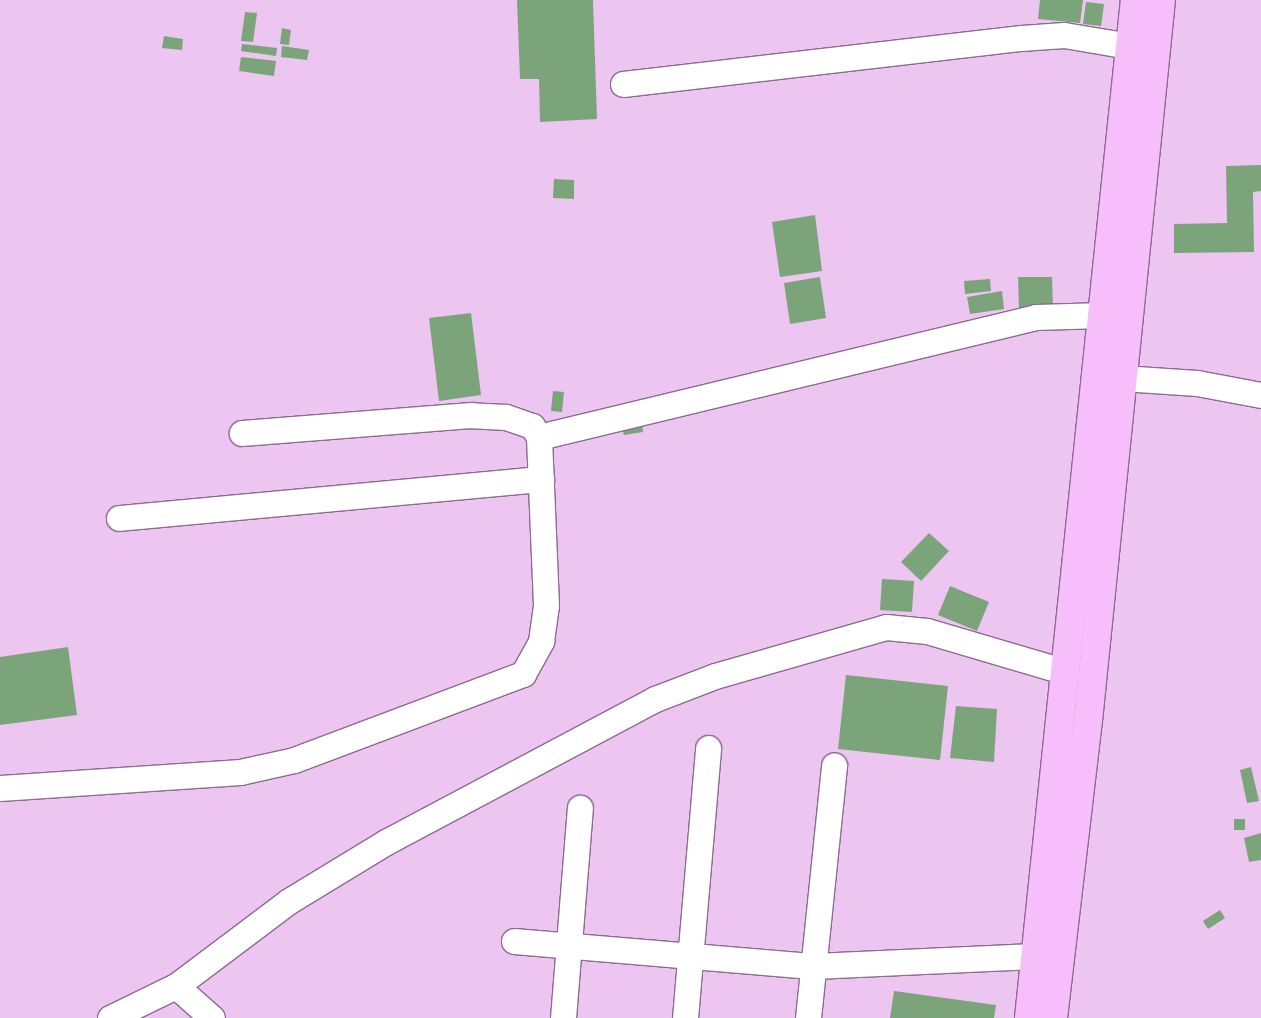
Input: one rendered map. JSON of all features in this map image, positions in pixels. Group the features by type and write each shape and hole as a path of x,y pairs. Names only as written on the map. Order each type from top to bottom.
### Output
{"highway":[{"path":"1029,1018 1104,315 1135,0"},
{"path":"1053,1018 1161,0"}],"street":[{"path":"623,84 1020,38 1064,35 1130,46"},
{"path":"539,437 1036,317 1104,315"},
{"path":"1122,378 1196,383 1261,395"},
{"path":"0,788 240,772 294,760 523,674 541,641 546,605 539,437 532,426 522,421 471,415 242,433"},
{"path":"119,518 541,480"},
{"path":"110,1018 176,986 289,901 386,842 655,699 715,676 886,627 927,631 1066,672"},
{"path":"685,1018 708,748"},
{"path":"808,1018 834,765"},
{"path":"563,1018 580,808"},
{"path":"514,940 814,966 1037,956"},
{"path":"176,986 212,1018"}],"building":[{"path":"517,0 593,0 597,119 540,122 539,79 520,79"},
{"path":"1040,0 1083,0 1080,23 1038,19"},
{"path":"1086,2 1104,4 1101,26 1083,24"},
{"path":"245,12 257,13 253,42 241,41"},
{"path":"282,28 291,30 289,45 280,44"},
{"path":"164,36 183,39 182,50 162,48"},
{"path":"242,44 277,48 276,56 241,51"},
{"path":"282,46 309,50 307,60 281,57"},
{"path":"241,57 276,61 274,76 239,71"},
{"path":"1261,165 1261,191 1253,192 1254,252 1174,253 1174,224 1227,223 1226,166"},
{"path":"554,179 574,180 574,199 553,198"},
{"path":"815,215 822,271 780,277 772,222"},
{"path":"820,277 826,318 790,324 784,283"},
{"path":"1018,277 1052,277 1053,308 1019,309"},
{"path":"990,279 991,291 965,294 964,281"},
{"path":"1002,291 1004,309 970,314 967,297"},
{"path":"471,313 481,395 439,401 429,318"},
{"path":"553,391 564,392 562,412 551,411"},
{"path":"642,424 643,432 624,435 622,427"},
{"path":"929,533 949,551 921,581 901,562"},
{"path":"882,579 914,581 912,612 880,610"},
{"path":"950,586 989,602 977,631 938,615"},
{"path":"68,647 77,715 0,725 0,657"},
{"path":"846,675 948,686 940,760 838,749"},
{"path":"956,706 997,709 994,762 950,758"},
{"path":"1251,767 1259,801 1247,803 1240,770"},
{"path":"1234,819 1245,819 1245,830 1234,830"},
{"path":"1261,833 1261,860 1249,862 1244,838"},
{"path":"1220,910 1225,918 1208,929 1203,921"},
{"path":"894,991 996,1005 994,1018 890,1018"}]}
